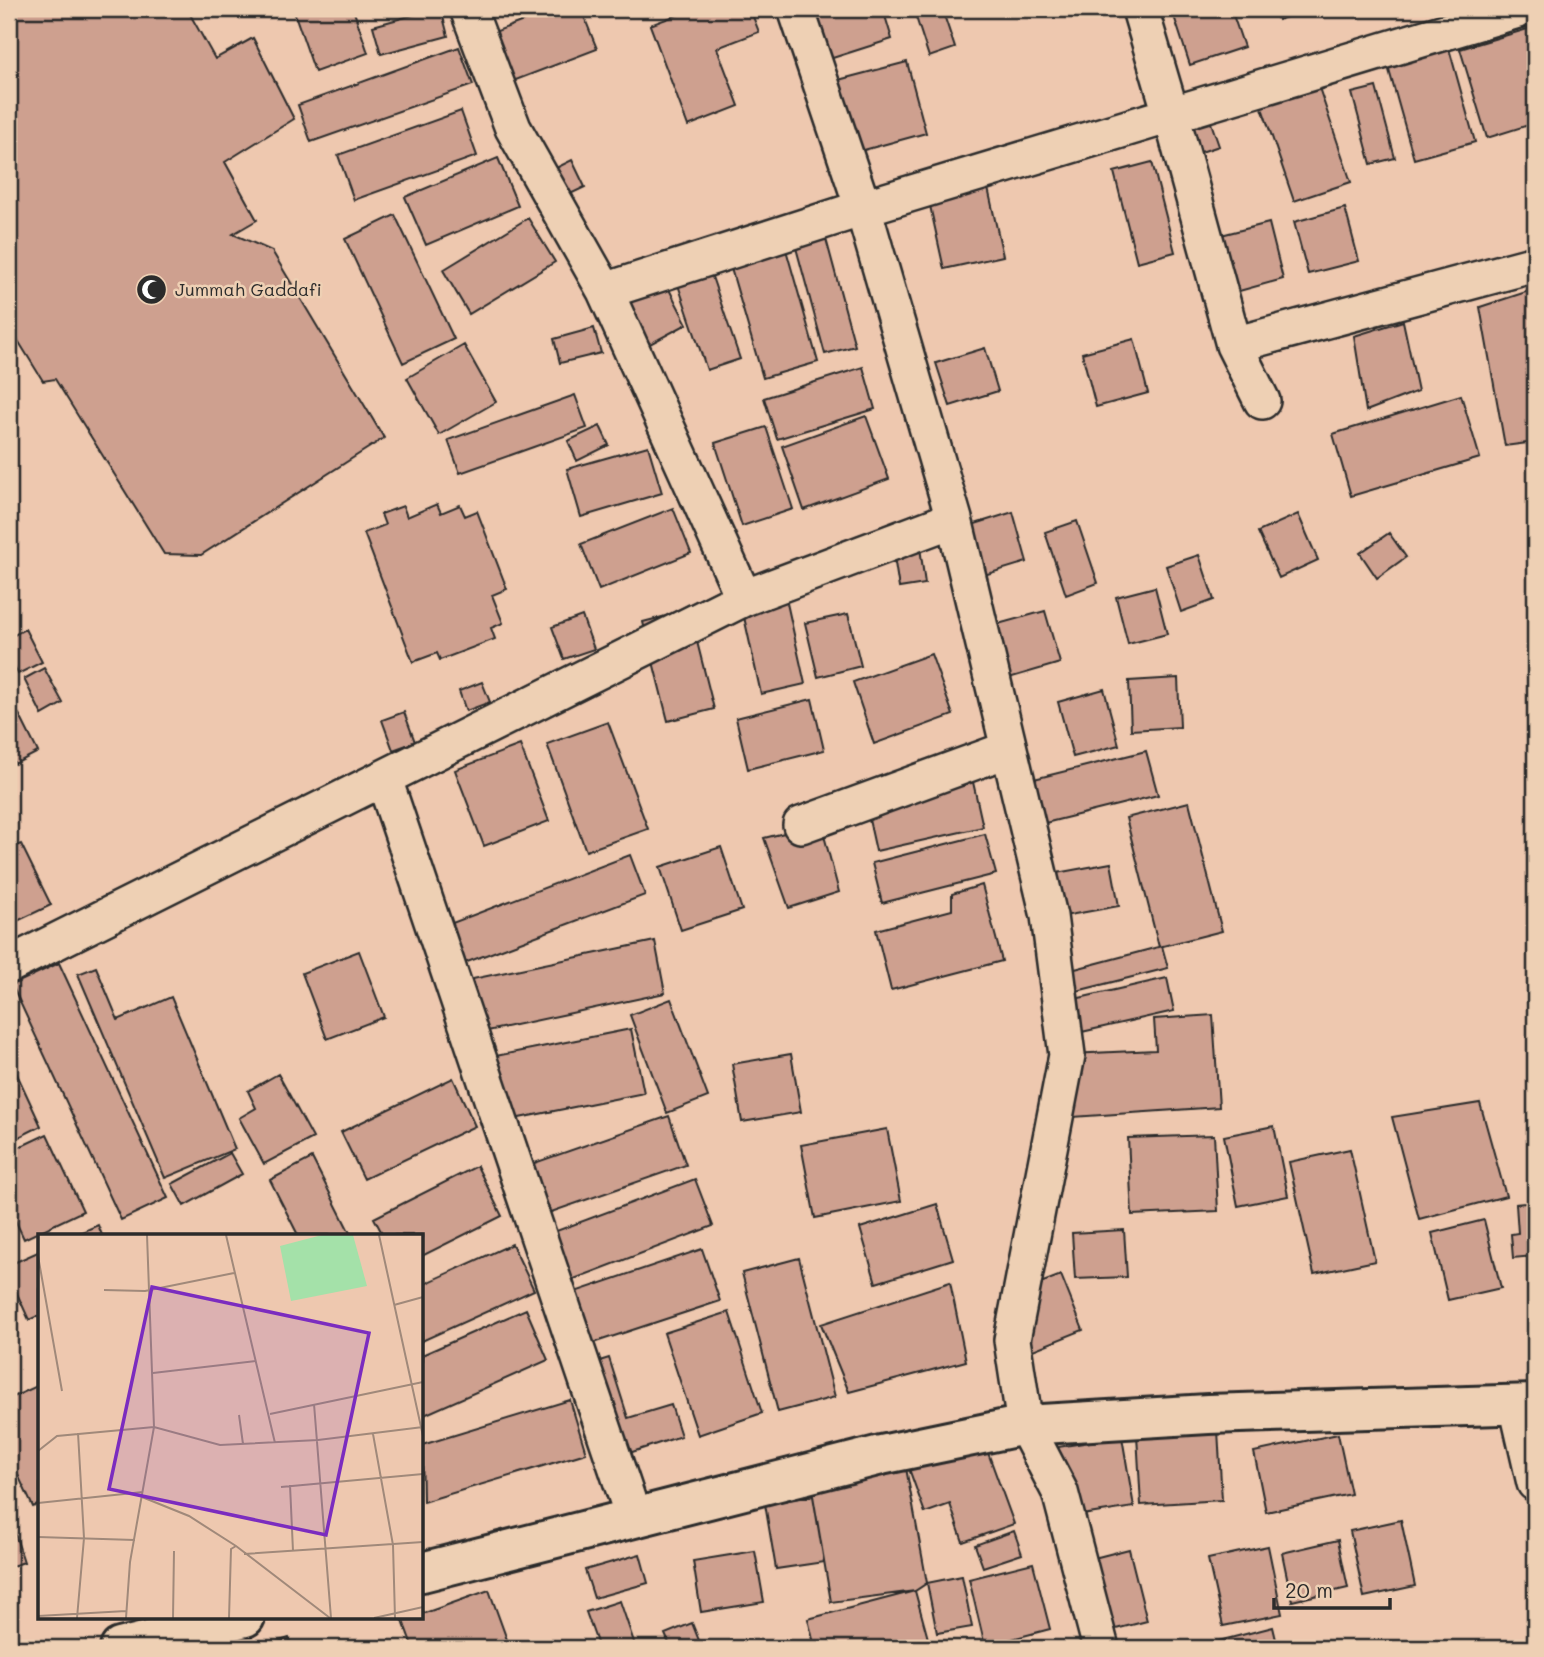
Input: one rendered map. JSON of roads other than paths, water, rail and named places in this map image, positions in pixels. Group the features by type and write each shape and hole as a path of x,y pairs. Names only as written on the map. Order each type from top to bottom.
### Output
{"street":[{"path":"468,9 513,128 605,291 744,598"},
{"path":"796,9 863,208 954,519 1049,916 1067,1055 1012,1340 1025,1425 1060,1492 1101,1648"},
{"path":"1140,9 1234,345 1262,401"},
{"path":"605,291 863,208 1521,9"},
{"path":"1234,345 1535,264"},
{"path":"9,965 744,598 954,519"},
{"path":"801,825 1009,749"},
{"path":"384,779 634,1519"},
{"path":"424,1572 881,1455 1025,1425 1208,1414 1526,1405 1535,1483"},
{"path":"120,1648 241,1618"}],"place":[{"name":"Jummah Gaddafi","path":"152,289"}]}
